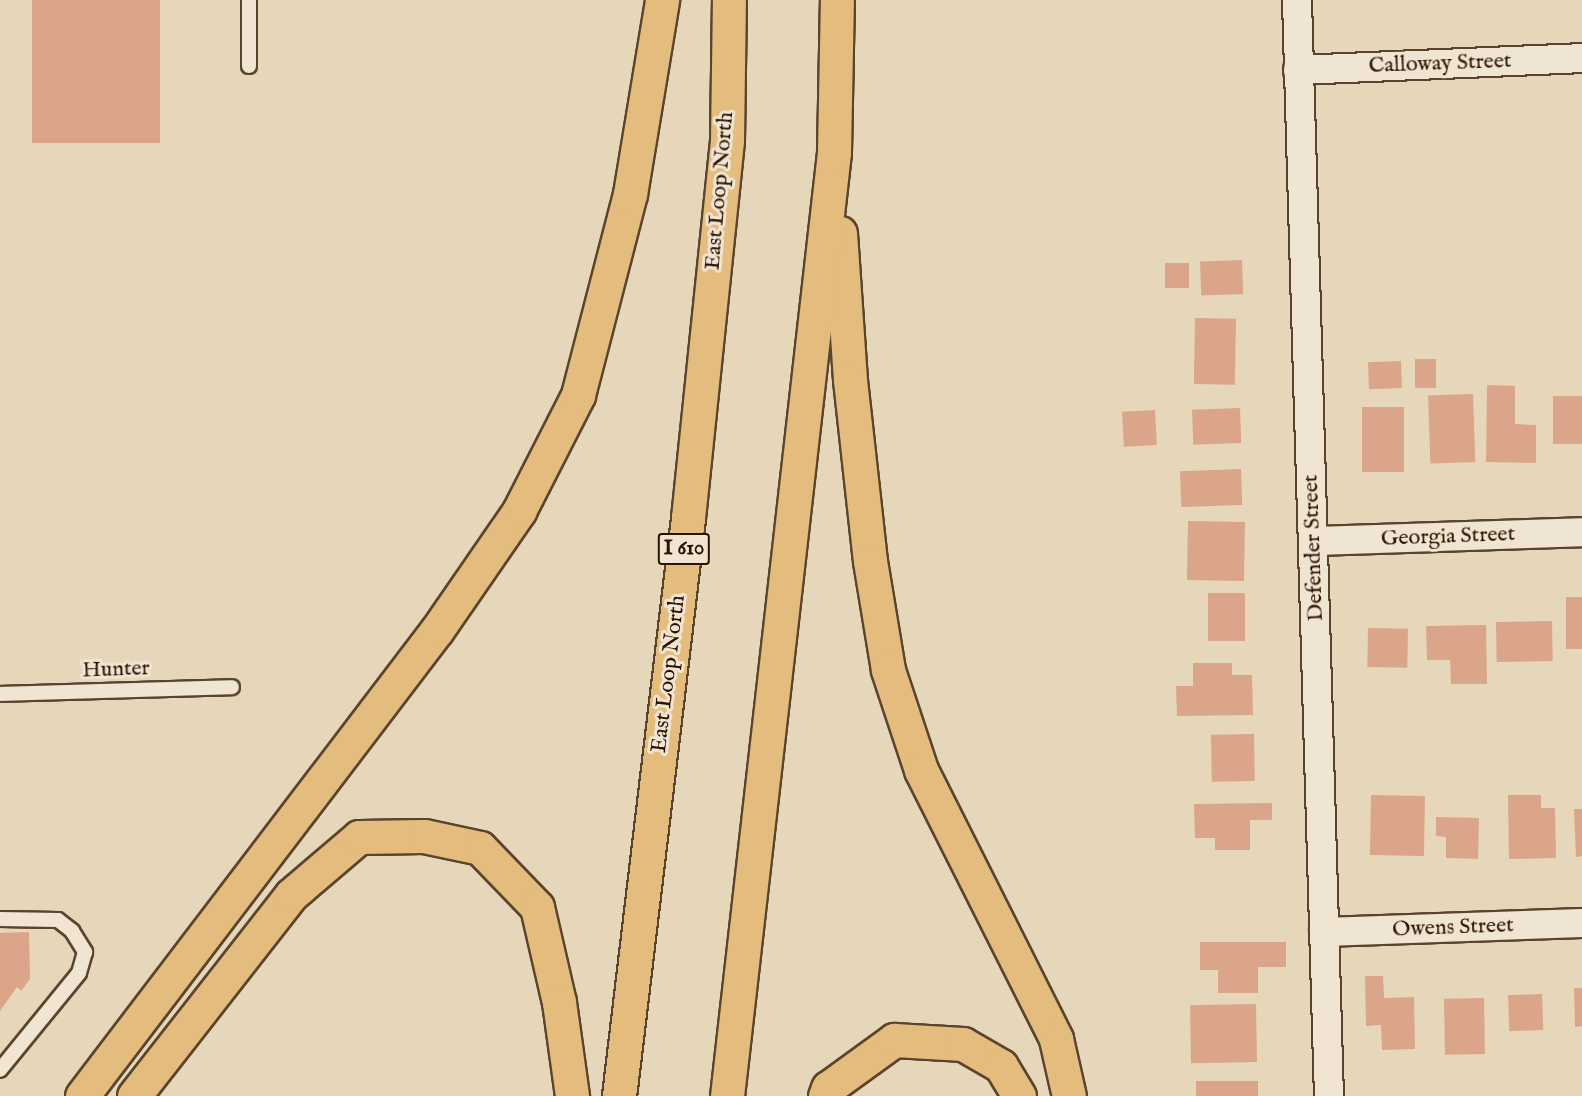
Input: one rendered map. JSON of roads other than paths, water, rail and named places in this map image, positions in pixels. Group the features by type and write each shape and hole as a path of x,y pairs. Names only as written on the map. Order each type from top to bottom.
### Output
{"highway":[{"path":"82,1096 437,630 519,511 578,395 630,194 662,0"},
{"name":"East Loop North","path":"619,1096 688,518 727,140 729,0"},
{"path":"837,0 834,152 850,380 870,561 888,670 921,770 1056,1039 1069,1096"},
{"path":"727,1096 834,152"},
{"path":"134,1096 291,894 359,837 424,836 480,848 537,908 559,1002 572,1096"},
{"path":"825,1096 828,1088 894,1040 963,1044 1001,1066 1019,1096"}],"street":[{"name":"Defender Street","path":"1297,0 1315,542 1329,1096"},
{"name":"Calloway Street","path":"1298,70 1582,58"},
{"name":"Georgia Street","path":"1315,542 1582,532"},
{"name":"Owens Street","path":"1324,932 1582,923"}],"lane":[{"path":"249,0 249,66"},
{"name":"Hunter","path":"0,694 232,687"},
{"path":"0,919 58,920 72,932 85,952 79,973 0,1070"}]}
